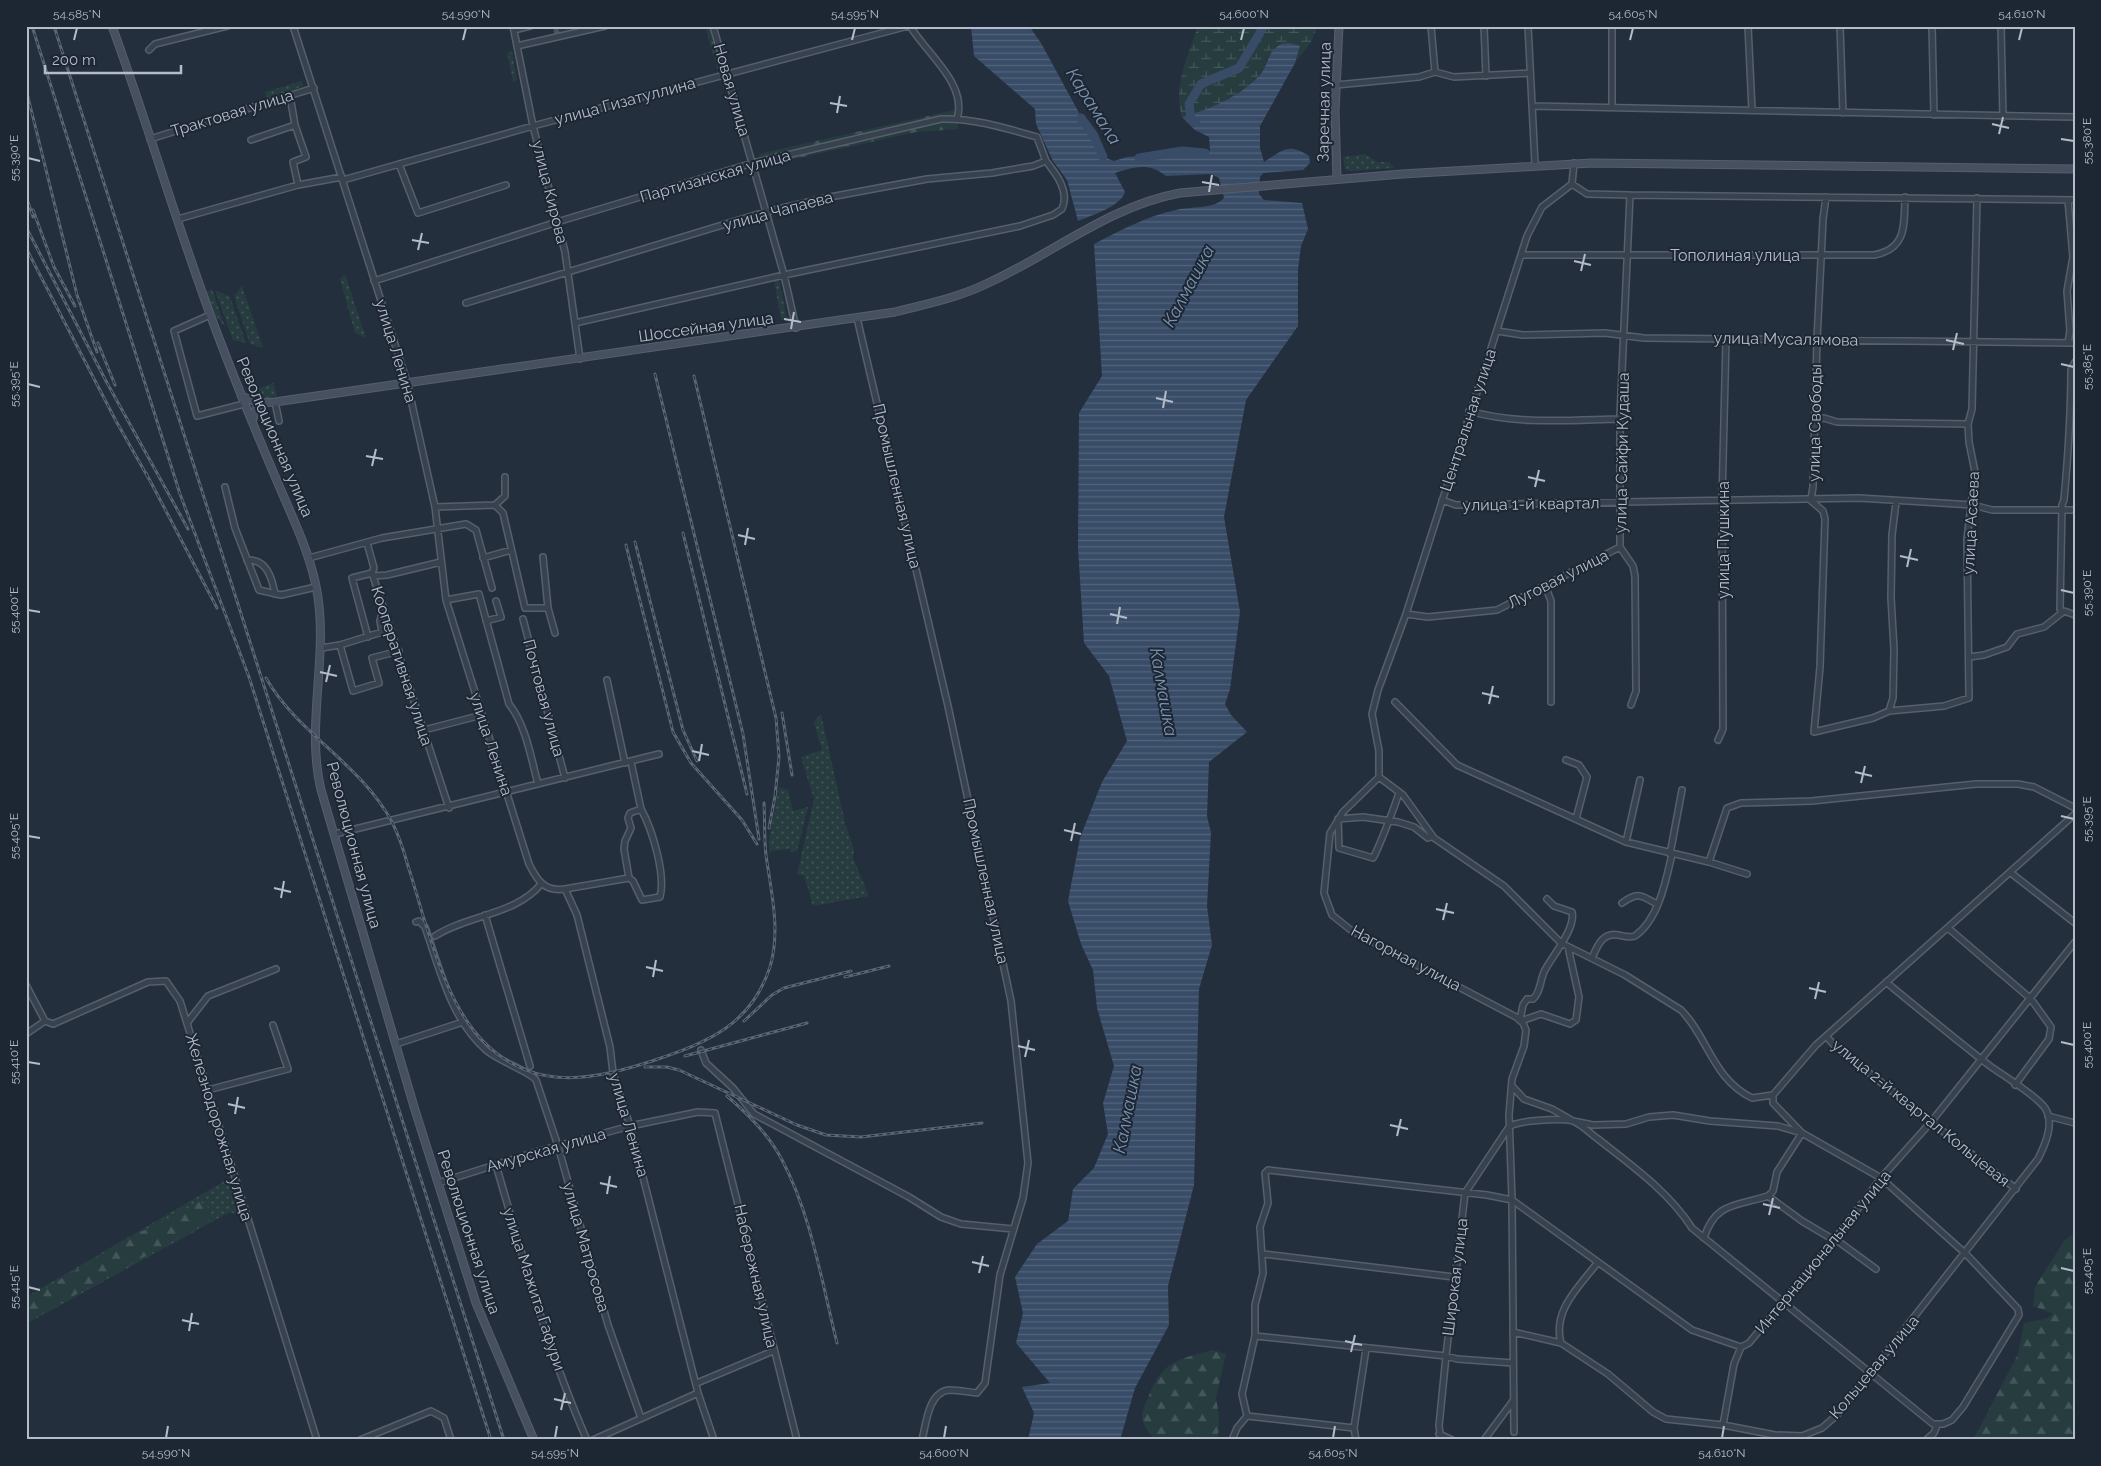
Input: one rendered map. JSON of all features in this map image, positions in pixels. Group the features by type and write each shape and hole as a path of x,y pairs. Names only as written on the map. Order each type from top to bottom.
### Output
{"main road":[{"name":"Революционная улица","path":"112,26 210,315 244,404 304,540 316,587 321,648 316,765 396,1044 476,1302 534,1440"},
{"name":"Заречная улица","path":"1337,178 1336,85 1339,26"},
{"name":"Шоссейная улица","path":"241,396 250,401 262,403 275,402 796,328 857,318 956,297 987,284 1105,220 1146,202 1180,193 1212,189 1337,178 1574,163 2075,169"},
{"path":"252,422 255,412 262,403"}],"street":[{"path":"199,26 206,31"},
{"path":"149,50 155,44 227,26"},
{"name":"улица Ленина","path":"293,26 407,382 435,507 446,600 529,864 541,884"},
{"path":"513,28 530,26"},
{"path":"517,46 605,26"},
{"name":"Новая улица","path":"714,26 726,75 784,275 796,328"},
{"path":"909,26 956,90 960,109 957,118"},
{"name":"улица Гизатуллина","path":"178,219 298,185 342,178 399,164 533,126 909,26"},
{"path":"1431,26 1435,72"},
{"path":"1484,26 1486,76"},
{"path":"1528,26 1535,164"},
{"path":"1612,26 1612,107"},
{"path":"1748,26 1752,110"},
{"path":"1840,26 1843,113"},
{"path":"1932,26 1934,115"},
{"path":"2001,26 2003,116"},
{"name":"улица Кирова","path":"513,28 533,126 568,272 580,359"},
{"path":"1336,85 1419,77 1435,72 1454,77 1530,73"},
{"name":"Трактовая улица","path":"150,138 314,88"},
{"path":"290,96 295,125 306,157 293,162 298,185"},
{"path":"1532,106 1934,115 2075,116"},
{"name":"Партизанская улица","path":"374,280 753,163 923,123 957,118 990,124 1037,137 1046,161"},
{"path":"251,140 295,125"},
{"name":"Шоссейная улица","path":"575,323 784,275 1020,226 1053,215 1062,209 1064,197 1060,180 1046,161"},
{"name":"улица Чапаева","path":"466,303 765,212 830,197 927,179 1017,169 1046,161"},
{"path":"1574,163 1572,184 1587,194 2072,200 2073,257 2067,291 2068,343"},
{"path":"399,164 418,214 506,185"},
{"name":"Центральная улица","path":"1379,777 1379,752 1372,714 1378,690 1406,614 1469,412 1527,236 1542,207 1572,184"},
{"name":"улица Сайфи Кудаша","path":"1630,195 1626,336 1620,419 1620,547 1633,566 1635,576 1636,691 1630,704"},
{"name":"улица Свободы","path":"1826,197 1821,256 1810,499 1823,511 1825,519 1821,639 1814,732 1873,718 1889,710"},
{"name":"Тополиная улица","path":"1521,255 1874,255 1888,252 1902,236 1905,197"},
{"name":"улица Асаева","path":"1889,710 1944,706 1969,698 1967,539 1975,472 1969,442 1968,424 1972,409 1977,198"},
{"path":"210,315 174,330 196,416 244,404"},
{"name":"Промышленная улица","path":"857,318 948,706 1012,1001 1028,1163 1023,1198 1000,1275 986,1383 977,1393 947,1390 939,1394 930,1406 922,1440"},
{"name":"улица Мусалямова","path":"1497,331 1522,334 1605,333 1626,336 1726,339 2075,343"},
{"name":"улица Пушкина","path":"1718,740 1723,729 1722,501 1726,339"},
{"path":"2062,613 2060,609 2061,510 2070,429 2072,370 2075,362"},
{"path":"275,402 279,421"},
{"path":"1469,412 1490,417 1527,420 1620,419"},
{"path":"1815,419 1824,418 1837,422 1968,424"},
{"path":"435,507 495,505 505,496 506,477"},
{"path":"224,487 235,528 259,590 275,594 293,594 316,587"},
{"name":"улица 1-й квартал","path":"1442,500 1456,505 1859,498 1896,502 1972,505 1992,510 2075,510"},
{"path":"1889,710 1893,698 1894,650 1891,598 1892,535 1896,502"},
{"path":"495,505 503,513 524,608 548,608"},
{"path":"309,558 366,543 466,524 476,530 492,588"},
{"path":"366,543 374,568 372,574 387,575 441,562"},
{"name":"Луговая улица","path":"1406,614 1428,617 1497,610 1620,547"},
{"path":"484,558 511,550"},
{"path":"544,556 546,567 544,577 548,608 555,633"},
{"path":"247,560 255,560 268,569 275,594"},
{"name":"Кооперативная улица","path":"368,637 352,578 372,574 399,651 449,808"},
{"path":"1546,585 1552,600 1551,702"},
{"path":"446,600 479,594 508,704 515,712 528,743 538,784"},
{"path":"486,621 501,616 496,601"},
{"path":"321,648 340,645 382,632 380,621 383,609"},
{"path":"1969,657 2007,648 2018,634 2044,627 2062,613 2075,614"},
{"name":"Почтовая улица","path":"523,619 565,778"},
{"path":"340,645 353,692 379,683 372,658 399,651"},
{"path":"607,680 641,809 657,855 662,882 660,897 642,900 633,880 629,878 624,849 625,841 631,828 628,818 630,813 641,809"},
{"path":"1395,702 1457,765 1626,842 1710,862 1748,874"},
{"path":"424,730 482,716"},
{"path":"335,834 449,808 506,791 660,754"},
{"path":"1566,760 1578,765 1587,777 1576,819"},
{"path":"1379,777 1399,792 1432,836 1465,861 1504,886 1561,943 1624,975 1681,1010 1689,1018 1710,1058 1737,1089 1752,1098 1773,1095"},
{"name":"Нагорная улица","path":"1379,777 1338,819 1330,833 1324,893 1332,915 1352,931 1519,1019"},
{"path":"1626,842 1640,780"},
{"path":"1710,862 1726,808 1741,803 1812,801 1976,784 2018,784 2034,787 2075,808"},
{"path":"1592,958 1599,943 1606,936 1614,934 1629,938 1635,936 1645,926 1657,904 1666,884 1682,790"},
{"path":"1399,792 1397,803 1388,821 1375,855 1369,857 1339,848 1338,819 1363,817 1388,821 1408,824 1428,838 1432,836"},
{"path":"1802,1133 1777,1108 1772,1100 1773,1095 1826,1036 2075,814"},
{"path":"2011,873 2075,924"},
{"path":"435,936 447,927 528,898 541,884 553,889 565,889 629,878"},
{"name":"улица Ленина","path":"565,889 576,915 610,1047 613,1073 630,1126 698,1393 714,1440"},
{"path":"1622,903 1641,895 1657,904"},
{"path":"1514,1432 1512,1200 1509,1127 1511,1085 1526,1038 1526,1030 1519,1019 1523,1005 1527,999 1533,999 1537,995 1544,971 1561,943 1573,915 1572,912 1554,906 1547,899"},
{"path":"484,915 530,1066"},
{"path":"396,1044 463,1022 449,996 425,927 419,921 416,922"},
{"path":"1948,928 2031,999 2051,1026 2049,1039 2015,1085"},
{"name":"Интернациональная улица","path":"1512,1200 1692,1330 1741,1347 1749,1344 1835,1240 1881,1178 1931,1122 2075,942"},
{"path":"1519,1019 1541,1014 1570,1024 1576,1020 1579,996 1568,947"},
{"path":"187,1023 208,996 276,969"},
{"name":"Железнодорожная улица","path":"45,1021 53,1024 69,1019 148,982 166,981 180,1001 317,1440"},
{"path":"1886,982 2045,1108 2048,1116 2075,1123"},
{"path":"26,985 45,1021 26,1034"},
{"name":"улица Матросова","path":"463,1022 488,1052 518,1070 534,1076 558,1146 608,1325 641,1418"},
{"path":"208,1090 288,1069 273,1025"},
{"name":"улица 2-й квартал Кольцевая","path":"1826,1036 1835,1046 2016,1189"},
{"path":"701,1050 706,1063 733,1088 754,1114 909,1197 941,1217 961,1224 1013,1229"},
{"path":"1509,1127 1518,1122 1527,1121 1573,1121 1606,1126 1673,1115 1710,1121 1778,1126 1802,1133 1881,1178 1966,1254 2018,1309 2019,1315 1974,1391 1952,1420 1944,1424 1935,1424 1870,1374 1692,1228 1667,1197 1641,1174 1573,1121 1552,1109 1524,1100 1511,1085"},
{"name":"Амурская улица","path":"438,1183 630,1126 698,1112 715,1113"},
{"name":"Набережная улица","path":"715,1113 773,1350 798,1440"},
{"name":"Кольцевая улица","path":"1561,1342 1608,1374 1653,1412 1666,1419 1723,1425 1775,1435 1802,1436 1822,1428 1837,1415 1966,1254 2038,1160 2045,1145 2049,1128 2048,1116"},
{"name":"Широкая улица","path":"1440,1437 1454,1277 1465,1194 1509,1127"},
{"path":"1704,1238 1716,1214 1724,1209 1768,1196 1773,1191 1777,1172 1802,1133"},
{"name":"улица Мажита Гафури","path":"496,1165 522,1255 568,1394 587,1440"},
{"path":"1247,1416 1242,1394 1255,1336 1255,1305 1261,1284 1263,1254 1260,1244 1260,1227 1268,1203 1265,1173 1268,1170 1465,1194 1487,1195 1512,1200"},
{"path":"1768,1196 1802,1221 1835,1240 1876,1269"},
{"path":"1263,1254 1454,1277"},
{"path":"1513,1332 1561,1342 1558,1321 1564,1307 1598,1262"},
{"path":"1255,1336 1446,1356 1490,1363 1513,1363"},
{"path":"1723,1425 1734,1364 1741,1347"},
{"path":"1356,1440 1354,1428 1366,1349"},
{"path":"697,1383 773,1350"},
{"path":"593,1440 698,1393"},
{"path":"1484,1440 1514,1400"},
{"path":"360,1440 431,1411 444,1418 450,1440"},
{"path":"1247,1416 1354,1428"},
{"path":"1232,1440 1237,1428 1247,1416"},
{"path":"1926,1440 1934,1433 1935,1424"},
{"path":"1440,1437 1452,1440"}],"green space":[{"path":"552,26 602,26 555,36"},
{"path":"705,26 710,26 722,69 719,74"},
{"path":"1198,26 1318,26 1311,42 1295,63 1300,46 1268,56 1261,72 1234,96 1214,106 1182,117 1179,106 1180,83 1186,59"},
{"path":"512,51 517,80 513,82 507,53"},
{"path":"301,81 303,86 267,99 265,92"},
{"path":"954,110 959,129 916,132 762,166 759,154"},
{"path":"1365,154 1377,162 1389,162 1394,168 1350,171 1345,169 1343,157"},
{"path":"345,274 366,338 355,333 340,279"},
{"path":"779,279 787,319 781,320 774,280"},
{"path":"242,286 263,348 250,344 234,296"},
{"path":"212,289 225,327 214,314 206,292"},
{"path":"215,290 230,297 246,343 233,340"},
{"path":"273,383 277,396 258,400 255,390"},
{"path":"821,714 845,823 854,850 853,858 869,896 813,906 804,875 797,875 814,799 801,757 822,750 814,722"},
{"path":"779,787 788,790 793,811 808,807 797,851 790,852 790,849 772,851 769,854 769,840"},
{"path":"228,1179 239,1199 241,1217 230,1212 26,1324 26,1297"},
{"path":"200,1201 211,1210 209,1221 26,1322 26,1300 139,1232 152,1228"},
{"path":"2075,1232 2075,1440 1973,1440 2018,1354 2024,1323 2045,1319 2054,1314 2033,1306 2035,1287 2064,1241"},
{"path":"1212,1350 1226,1354 1216,1398 1219,1416 1218,1440 1154,1440 1145,1426 1142,1416 1144,1407 1159,1376 1165,1369 1180,1360"}],"water":[{"path":"971,26 1029,26 1041,43 1103,157 1114,161 1127,157 1210,151 1209,137 1195,130 1182,117 1214,106 1243,90 1260,75 1271,53 1281,44 1286,43 1300,46 1295,63 1260,126 1260,148 1264,162 1290,149 1296,149 1309,156 1310,163 1303,170 1263,173 1260,177 1259,194 1264,200 1302,203 1308,229 1301,246 1298,270 1298,326 1246,400 1224,517 1240,612 1230,689 1225,704 1231,715 1247,732 1209,762 1207,816 1211,833 1207,906 1212,945 1199,989 1194,1185 1168,1286 1169,1325 1135,1388 1120,1440 1028,1440 1034,1413 1022,1387 1050,1383 1016,1343 1023,1313 1015,1277 1037,1244 1068,1221 1073,1189 1094,1168 1108,1134 1103,1103 1114,1066 1097,1008 1093,970 1081,944 1068,901 1080,838 1102,782 1127,741 1109,676 1084,643 1078,548 1079,413 1102,376 1094,244 1154,216 1182,209 1208,206 1224,198 1219,178 1211,174 1166,176 1154,169 1141,167 1115,173 1125,192 1122,197 1118,202 1105,210 1078,221 1067,180 1053,161 1036,124 1035,109 974,56"}],"waterway":[{"name":"Калмашка","path":"1196,122 1191,119 1189,104 1201,84 1239,68 1264,26"},
{"name":"Карамала","path":"1081,118 1094,136 1103,157"},
{"name":"Карамала","path":"1139,158 1182,151 1205,153"}],"railway":[{"path":"32,26 180,494 249,677 491,1440"},
{"path":"54,26 504,1440"},
{"path":"26,89 77,295 97,352"},
{"path":"26,196 33,217"},
{"path":"33,210 54,267 75,306"},
{"path":"26,227 106,381 188,529"},
{"path":"26,248 116,421 149,479"},
{"path":"98,343 115,385"},
{"path":"655,374 743,734 759,839"},
{"path":"694,376 776,718 779,757 775,796"},
{"path":"146,473 217,608"},
{"path":"683,533 747,794"},
{"path":"635,542 683,730 697,761"},
{"path":"626,545 673,732 691,763 742,820 757,844"},
{"path":"266,678 279,698 294,715 363,782 379,801 392,822 403,849 437,959 457,1005 469,1025 484,1042 503,1058 524,1069 544,1075 566,1078 588,1077 610,1073 655,1060 710,1038 739,1017 751,1003 762,987 770,967 775,939 774,911 765,849 764,803"},
{"path":"782,713 792,775"},
{"path":"769,828 776,791"},
{"path":"845,977 889,966"},
{"path":"744,1021 772,995 784,988 851,971"},
{"path":"685,1056 807,1023"},
{"path":"645,1067 667,1067 679,1070 797,1125 826,1135 861,1137 982,1123"},
{"path":"727,1096 765,1134 777,1151 792,1181 815,1249 837,1343"}]}
